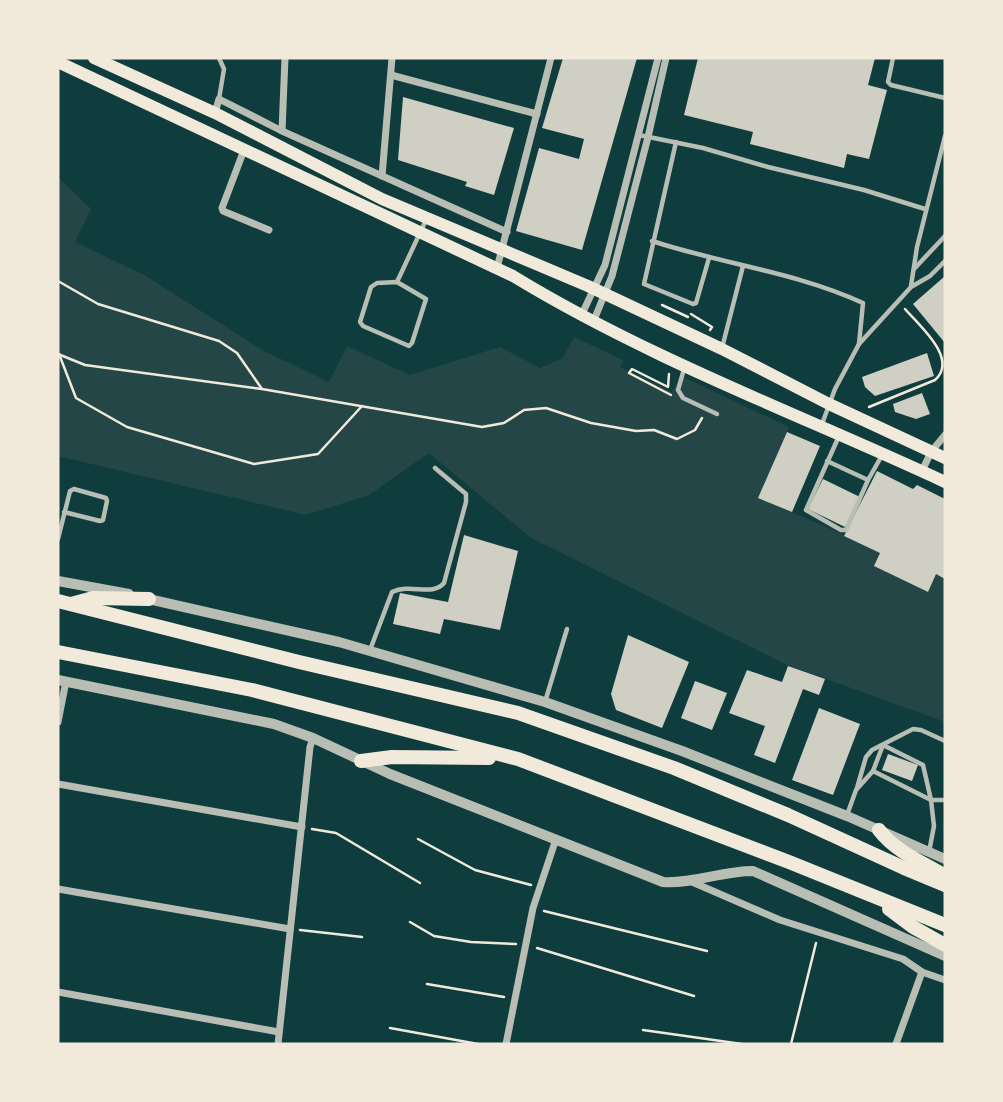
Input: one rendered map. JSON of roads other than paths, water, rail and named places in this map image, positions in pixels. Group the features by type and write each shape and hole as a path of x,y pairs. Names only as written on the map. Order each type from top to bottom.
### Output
{"main road":[{"path":"94,58 215,113 427,219 593,289 945,458"},
{"path":"61,61 497,268 582,314 686,365 945,482"},
{"path":"63,601 149,598"},
{"path":"63,601 299,662 518,713 687,773 945,885"},
{"path":"58,652 252,690 518,759 776,857 945,925"},
{"path":"361,761 392,757 518,759"},
{"path":"879,830 898,849 945,876"},
{"path":"874,897 913,927 945,945"}],"street":[{"path":"282,131 285,58"},
{"path":"382,176 392,58"},
{"path":"497,268 551,58"},
{"path":"582,314 605,264 658,58"},
{"path":"594,320 605,296 648,137 666,58"},
{"path":"391,75 537,114"},
{"path":"215,113 219,99 282,131 508,232"},
{"path":"244,149 222,208 223,211 270,230"},
{"path":"922,471 931,452 945,435"},
{"path":"58,581 149,598 306,634 545,702 682,751 847,816 945,859"},
{"path":"58,722 62,680 274,724 313,737 361,761 653,879 674,883 734,871 752,872 945,956"},
{"path":"278,1044 313,737"},
{"path":"58,784 302,827"},
{"path":"506,1044 533,908 556,839"},
{"path":"690,881 780,920 903,959 922,972 945,980"},
{"path":"58,889 290,929"},
{"path":"896,1044 922,972"},
{"path":"58,992 279,1032"}],"lane":[{"path":"219,58 224,69 219,99"},
{"path":"893,58 888,82 891,85 945,98"},
{"path":"639,135 703,148 768,167 859,188 925,209"},
{"path":"911,287 925,209 945,136"},
{"path":"676,142 644,284 696,303 704,283 709,258"},
{"path":"397,282 427,219"},
{"path":"914,270 945,236"},
{"path":"652,241 825,288 863,303 859,344"},
{"path":"822,426 847,364 859,344 911,287 930,276 945,261"},
{"path":"722,349 743,266"},
{"path":"397,282 426,299 409,346 363,326 360,322 371,286 397,282"},
{"path":"686,365 678,390 683,398 717,414"},
{"path":"839,435 806,510 841,530 846,530 867,480 882,454"},
{"path":"827,461 867,480"},
{"path":"369,651 392,592 402,587 434,590 444,583 466,494 435,468"},
{"path":"58,538 64,512 70,491 74,489 106,498 107,501 103,520 100,521 64,512"},
{"path":"545,702 567,629"},
{"path":"847,816 866,757 872,750 913,729 945,741"},
{"path":"856,790 873,771 883,745"},
{"path":"883,745 923,765 934,826 929,852"},
{"path":"873,771 931,800 945,800"}]}
